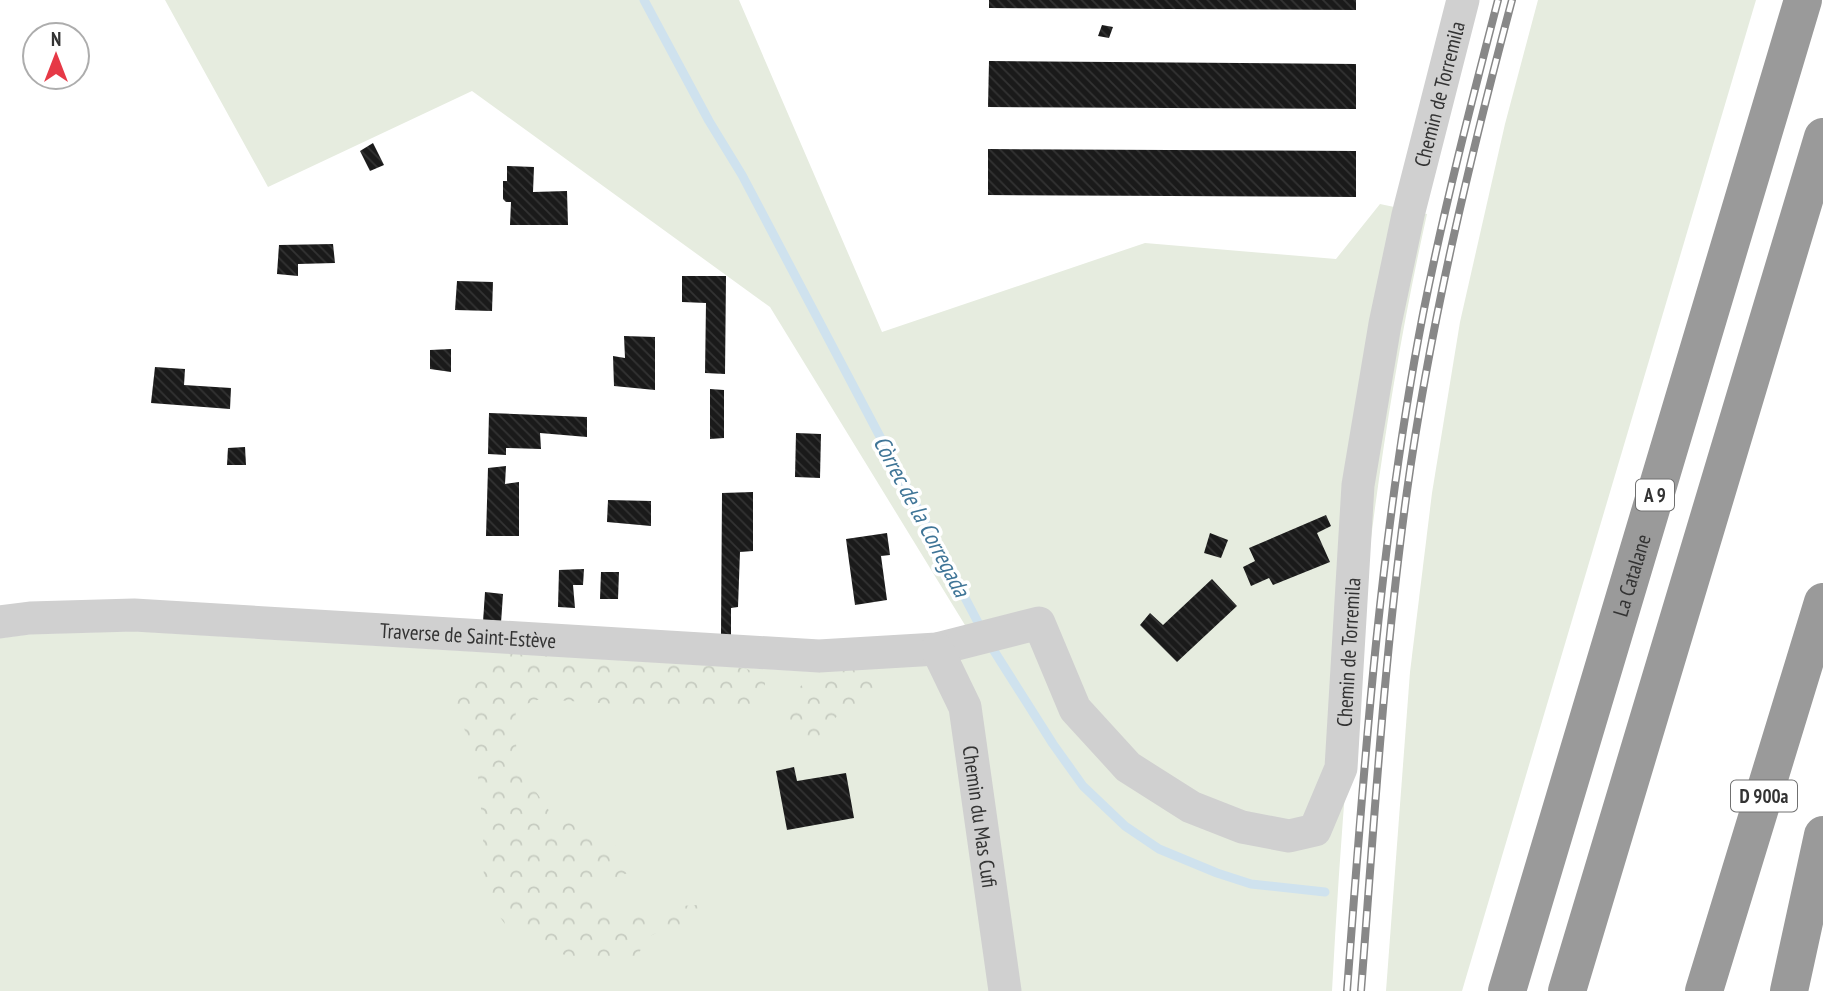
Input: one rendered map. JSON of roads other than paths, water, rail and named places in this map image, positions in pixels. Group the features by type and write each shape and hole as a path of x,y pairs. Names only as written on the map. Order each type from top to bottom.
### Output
{"highway":[{"name":"La Catalane","path":"1507,991 1803,0"},
{"path":"1567,991 1823,137"},
{"name":"D 900a","path":"1704,991 1823,602"},
{"path":"1789,991 1823,835"}],"street":[{"name":"Chemin de Torremila","path":"937,649 1039,623 1075,709 1128,767 1191,807 1242,827 1289,836 1315,830 1341,768 1358,485 1385,324 1408,215 1462,0"},
{"name":"Traverse de Saint-Estève","path":"0,622 30,618 135,615 819,656 937,649"},
{"name":"Chemin du Mas Cufi","path":"937,649 965,707 1005,991"}],"waterway":[{"name":"Còrrec de la Corregada","path":"644,0 709,121 742,175 982,630"},
{"name":"Còrrec de la Corregada","path":"989,643 1083,786 1125,826 1159,849 1217,873 1251,884 1325,892"}],"railway":[{"path":"1347,991 1375,651 1395,482 1423,314 1498,0"},
{"path":"1361,991 1386,678 1416,429 1452,244 1512,0"}]}
